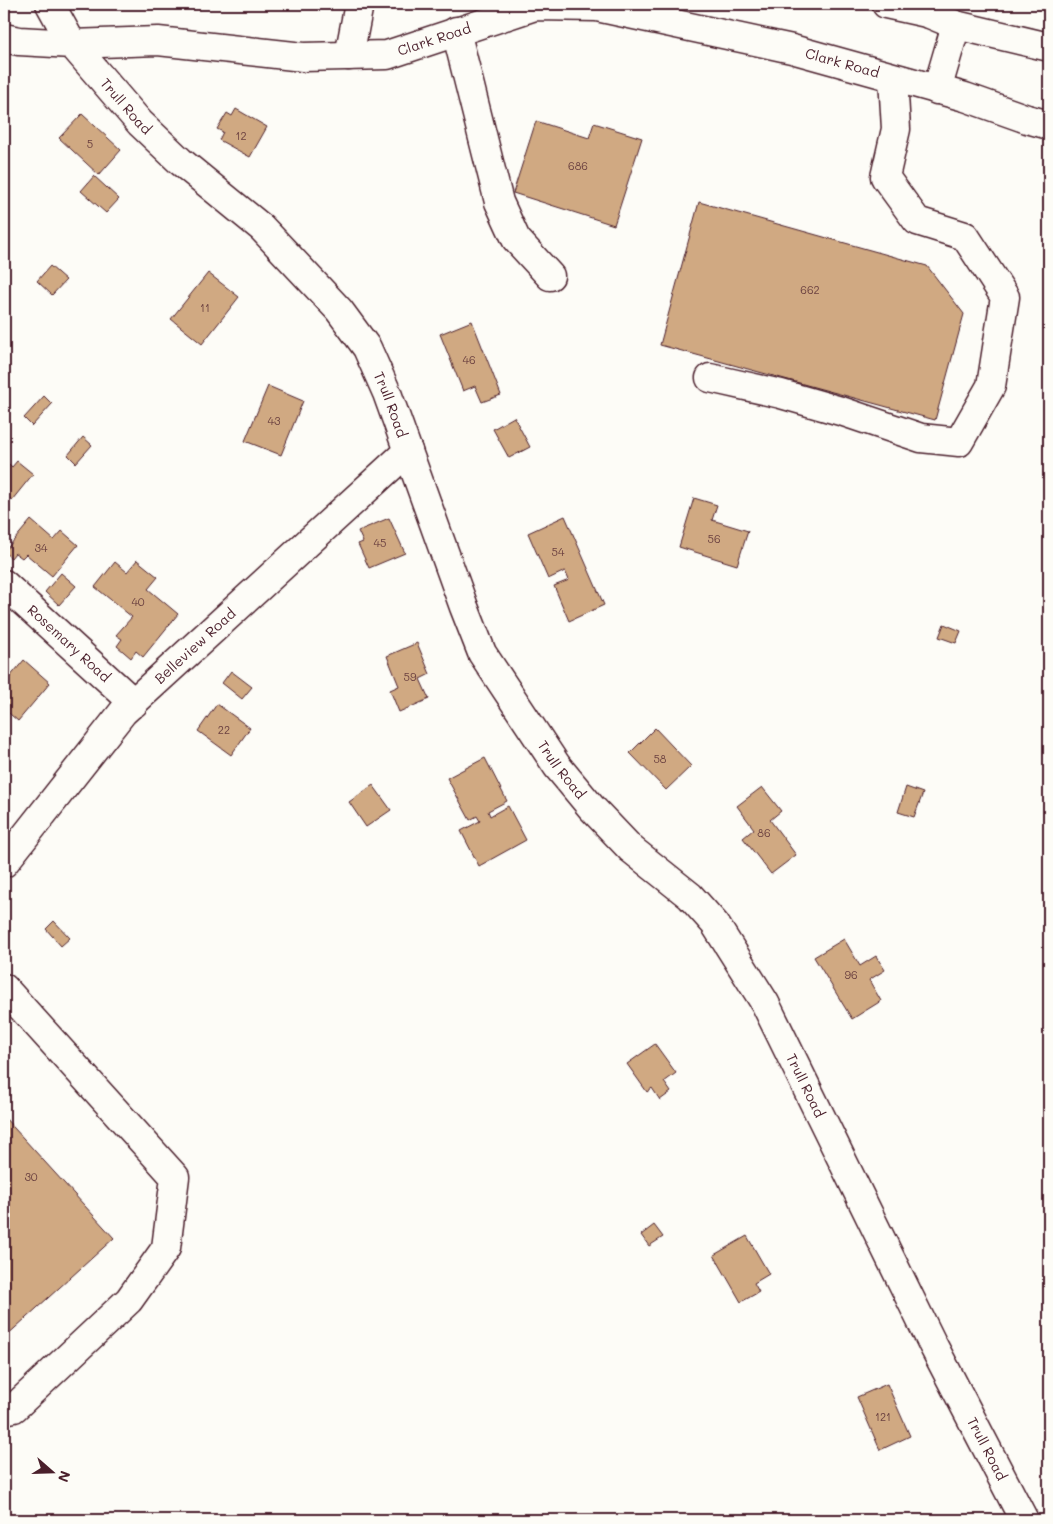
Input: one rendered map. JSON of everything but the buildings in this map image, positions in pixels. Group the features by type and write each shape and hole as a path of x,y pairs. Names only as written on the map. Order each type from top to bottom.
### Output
{"street":[{"name":"Trull Road","path":"50,4 72,44 140,123 180,161 262,228 339,310 367,348 387,393 482,653 557,766 591,807 631,849 690,896 715,924 765,1003 933,1345 1024,1520"},
{"path":"349,56 359,4"},
{"path":"886,4 928,9 956,25 1049,47"},
{"name":"Clark Road","path":"72,44 158,41 303,57 387,55 535,6 617,7 792,49 965,97 1049,125"},
{"path":"937,90 956,25"},
{"path":"456,31 499,202 516,239 550,276"},
{"path":"4,38 19,41 72,44"},
{"path":"710,378 781,394 844,412 921,438 959,442 991,386 1005,297 965,236 917,221 885,177 896,129 894,78"},
{"name":"Belleview Road","path":"4,863 123,712 408,451"},
{"name":"Rosemary Road","path":"4,584 134,703"},
{"path":"4,988 175,1177 166,1248 129,1300 14,1408 4,1410"}]}
